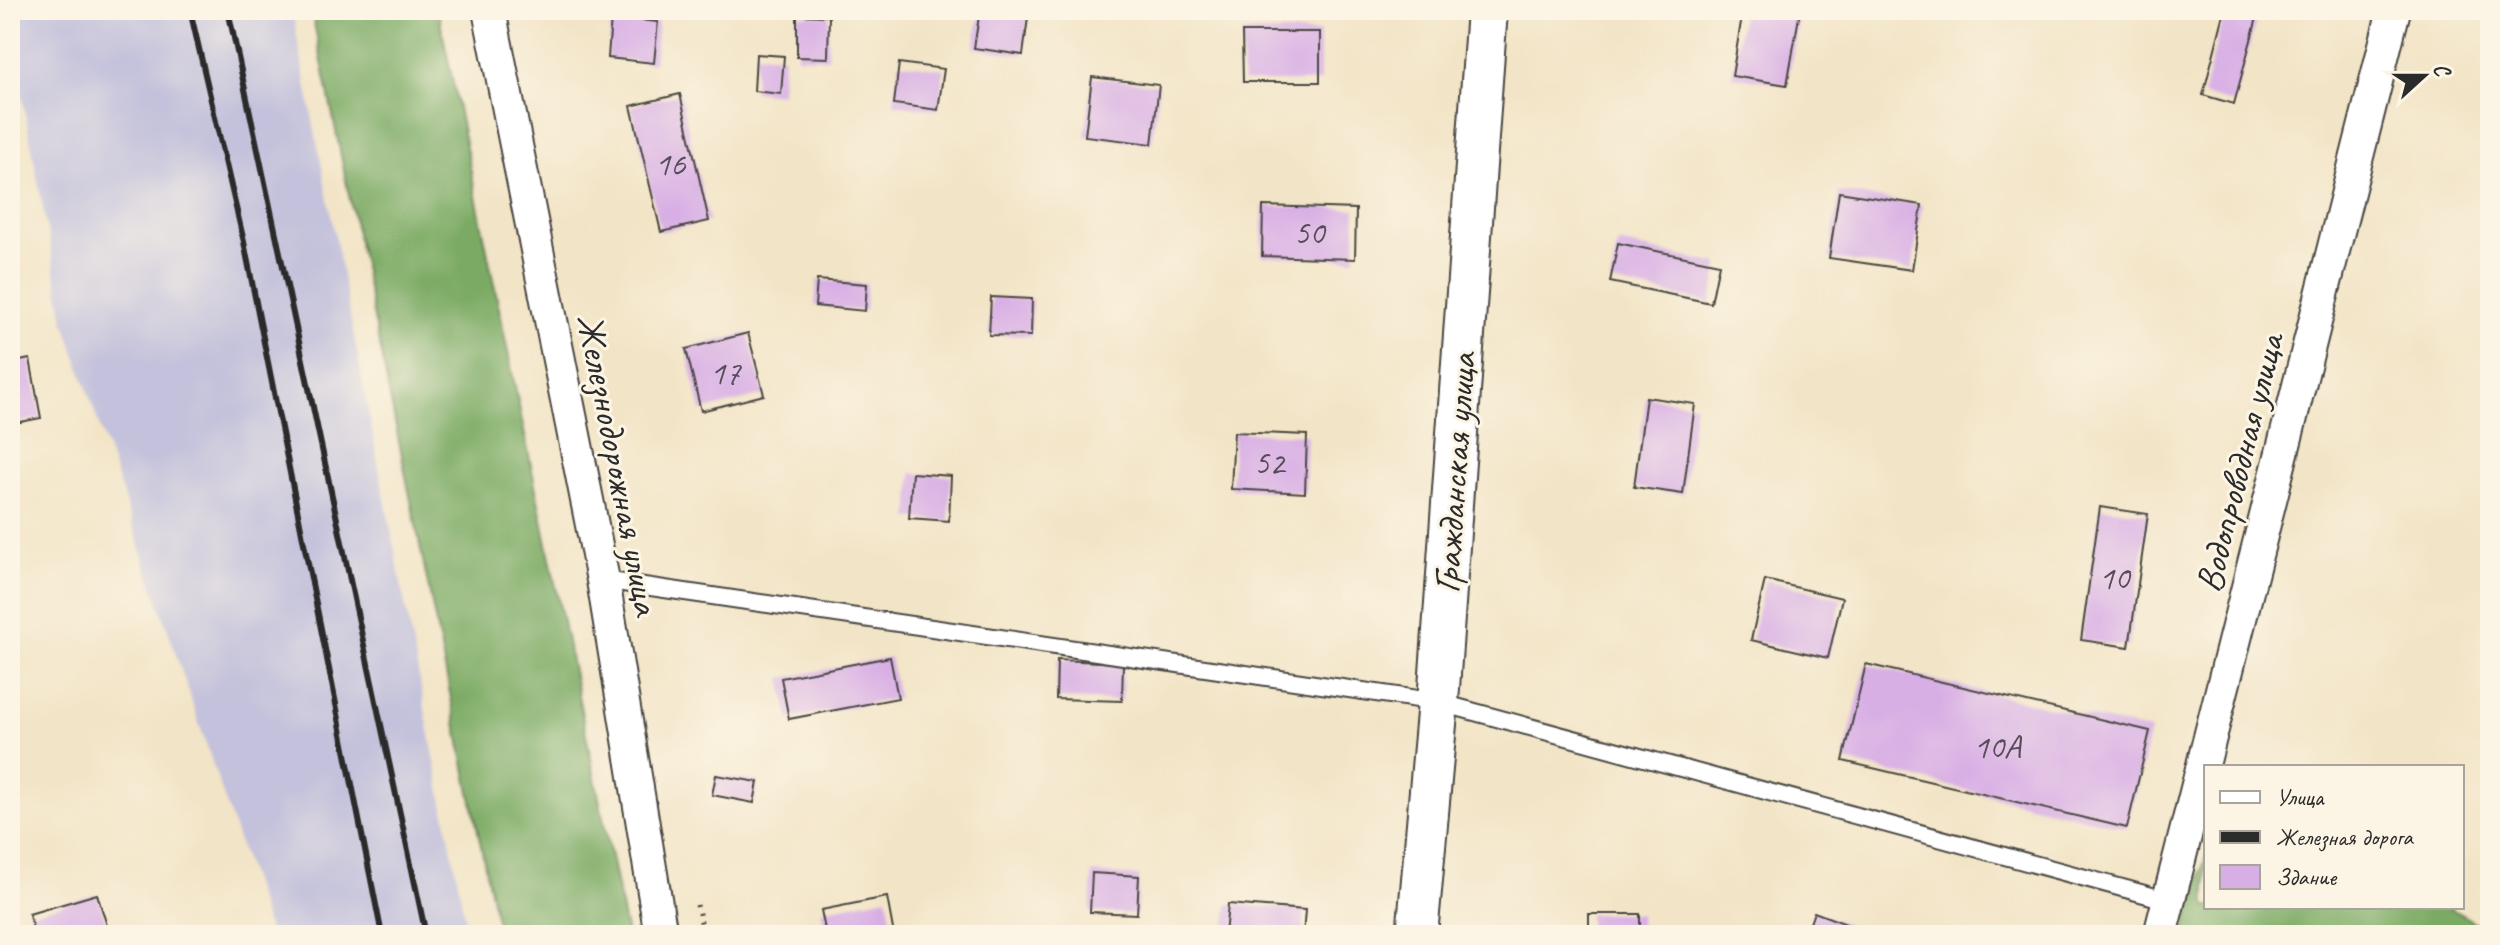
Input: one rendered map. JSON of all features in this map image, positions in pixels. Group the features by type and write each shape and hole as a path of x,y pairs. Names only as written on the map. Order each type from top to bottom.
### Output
{"street":[{"name":"Железнодорожная улица","path":"489,10 603,580 661,935"},
{"name":"Гражданская улица","path":"1417,935 1438,702 1487,10"},
{"name":"Водопроводная улица","path":"2204,765 2394,10"},
{"name":"Водопроводная улица","path":"2160,935 2204,766"}],"lane":[{"path":"603,580 1438,702 2170,901"}],"shaded area":[{"path":"10,10 292,10 468,935 270,935 64,320 10,32"}],"green space":[{"path":"320,10 438,10 627,935 499,935 312,13"},
{"path":"2204,863 2204,909 2452,909 2490,931 2490,935 2183,935"}],"building":[{"path":"980,10 1029,10 1023,55 974,48"},
{"path":"1296,10 1344,10 1343,15 1295,13"},
{"path":"1743,10 1800,11 1787,85 1732,76"},
{"path":"2225,10 2259,10 2234,104 2203,95"},
{"path":"797,15 829,16 828,58 797,57"},
{"path":"611,17 658,22 654,63 608,58"},
{"path":"1242,32 1320,32 1320,82 1243,82"},
{"path":"756,54 784,56 781,94 754,91"},
{"path":"899,63 944,69 938,110 894,104"},
{"path":"1092,77 1159,85 1152,144 1085,136"},
{"path":"680,94 709,221 661,232 631,106"},
{"path":"1839,192 1922,205 1912,270 1829,258"},
{"path":"1263,206 1356,209 1355,259 1262,256"},
{"path":"1618,243 1719,264 1711,303 1610,282"},
{"path":"817,280 867,284 865,311 815,306"},
{"path":"991,297 1032,299 1031,336 989,335"},
{"path":"748,333 764,395 701,411 686,349"},
{"path":"30,359 41,418 10,424 10,363"},
{"path":"1646,397 1695,404 1683,494 1634,487"},
{"path":"1234,432 1307,435 1305,493 1231,489"},
{"path":"912,473 951,476 949,521 909,518"},
{"path":"2100,507 2148,514 2129,647 2081,640"},
{"path":"1765,580 1842,598 1828,658 1751,640"},
{"path":"890,657 898,698 789,719 781,678"},
{"path":"1057,660 1123,663 1122,701 1056,699"},
{"path":"1866,664 2150,731 2127,828 1843,761"},
{"path":"716,775 758,782 754,803 712,795"},
{"path":"1092,873 1139,876 1137,914 1090,912"},
{"path":"97,894 110,935 35,935 29,914"},
{"path":"887,897 894,935 826,935 821,910"},
{"path":"1228,904 1305,910 1303,935 1225,935"},
{"path":"1814,912 1852,926 1849,935 1806,935"},
{"path":"1589,914 1640,914 1640,935 1589,935"}],"railway":[{"path":"190,10 244,242 382,935"},
{"path":"228,10 426,935"}]}
